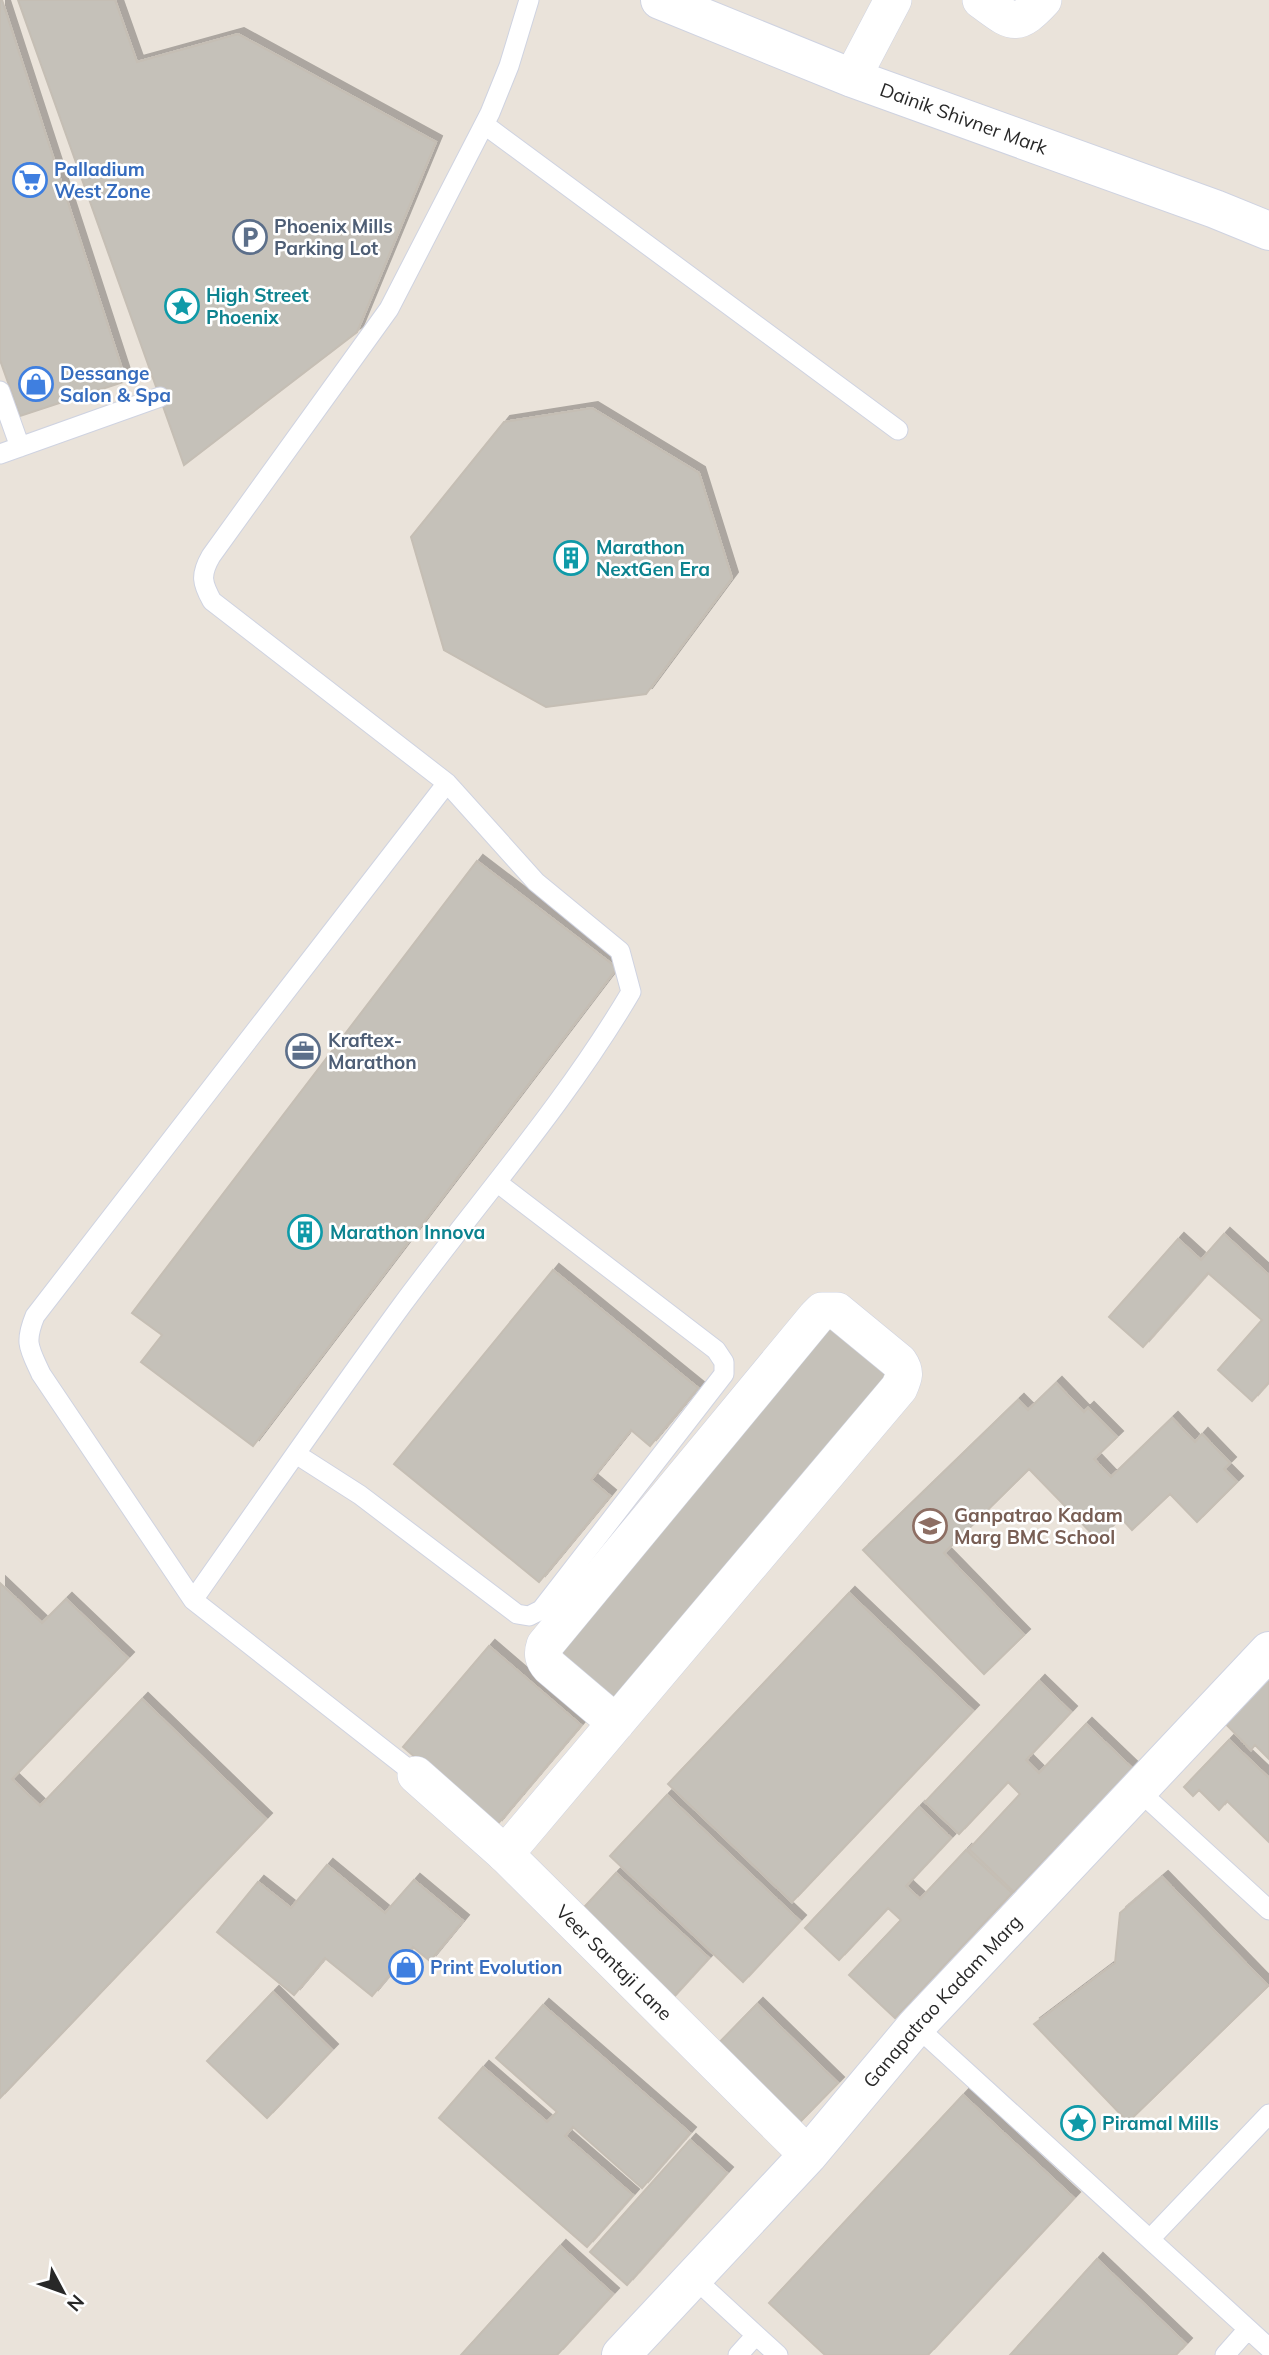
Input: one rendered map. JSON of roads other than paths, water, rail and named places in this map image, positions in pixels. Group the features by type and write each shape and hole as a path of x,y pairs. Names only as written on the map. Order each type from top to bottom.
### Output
{"main road":[{"name":"Dainik Shivner Mark","path":"660,0 852,78 1269,231"},
{"name":"Ganapatrao Kadam Marg","path":"621,2355 808,2155 916,2026 1269,1651"}],"street":[{"path":"852,78 893,0"},
{"path":"981,0 1013,20 1023,20 1043,0"},
{"path":"505,1854 616,1723 899,1388 904,1369 899,1362 837,1311 822,1311 816,1317 545,1644 544,1660 550,1667 616,1723"},
{"name":"Veer Santaji Lane","path":"416,1775 505,1854 808,2155"}],"lane":[{"path":"193,1600 403,1305 598,1048 631,992 621,951 536,882 447,783 212,601 203,584 203,570 389,309 485,125 509,66 529,0"},
{"path":"485,125 898,429"},
{"path":"0,391 20,447"},
{"path":"0,454 160,397"},
{"path":"416,1775 193,1600 41,1374 27,1336 35,1316 447,783"},
{"path":"296,1454 360,1495 517,1614 529,1616 541,1610 724,1374 724,1362 716,1350 498,1183"},
{"path":"1138,1790 1269,1910"},
{"path":"916,2026 1269,2348"},
{"path":"1150,2239 1269,2114"},
{"path":"693,2277 778,2355"},
{"path":"1225,2355 1248,2329"},
{"path":"738,2355 756,2335"}],"place":[{"name":"Palladium West Zone","path":"30,180"},
{"name":"Phoenix Mills Parking Lot","path":"250,237"},
{"name":"High Street Phoenix","path":"182,306"},
{"name":"Dessange Salon & Spa","path":"36,384"},
{"name":"Marathon NextGen Era","path":"571,558"},
{"name":"Kraftex- Marathon","path":"303,1051"},
{"name":"Marathon Innova","path":"305,1232"},
{"name":"Ganpatrao Kadam Marg BMC School","path":"930,1526"},
{"name":"Print Evolution","path":"406,1967"},
{"name":"Piramal Mills","path":"1078,2123"}]}
